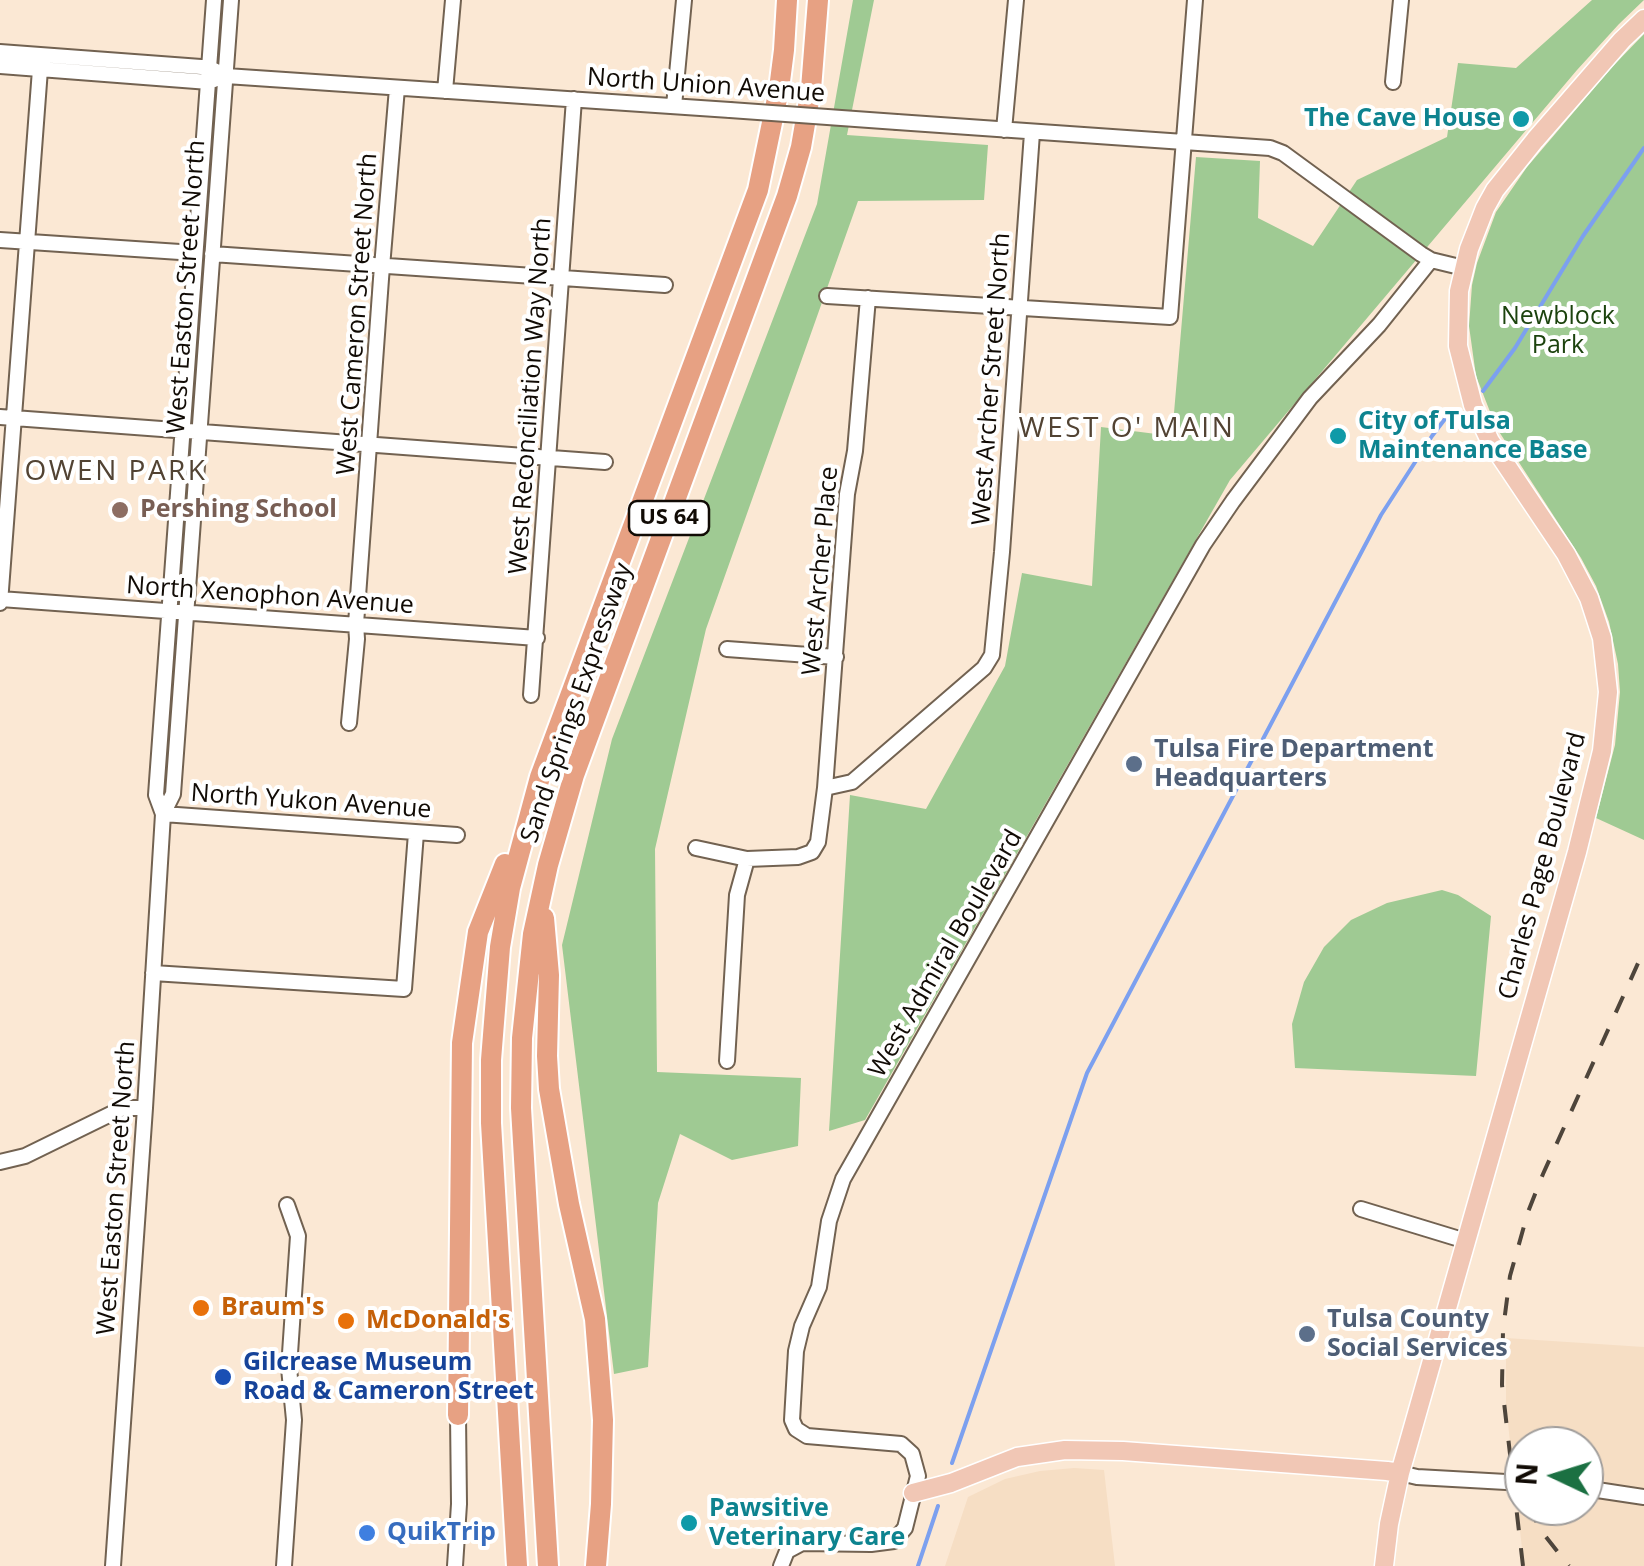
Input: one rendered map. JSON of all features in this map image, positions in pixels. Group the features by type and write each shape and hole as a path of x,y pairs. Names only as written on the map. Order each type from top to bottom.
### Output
{"highway":[{"name":"Sand Springs Expressway","path":"516,1566 491,1122 492,1029 510,888 540,777 758,190 779,90 787,0"},
{"name":"Sand Springs Expressway","path":"548,1566 521,1060 528,972 542,890 574,774 787,196 811,88 818,0"},
{"path":"457,1406 460,1104 466,1005 478,932 540,777"},
{"path":"542,890 549,975 549,1089 566,1191 590,1293 598,1358 603,1451 596,1566"}],"main road":[{"name":"Charles Page Boulevard","path":"1384,1566 1400,1474 1577,852 1602,750 1608,692 1602,638 1589,598 1566,554 1490,441 1468,391 1457,332 1459,291 1476,230 1495,190 1644,18"},
{"path":"914,1493 1017,1457 1064,1450 1123,1451 1400,1474"}],"street":[{"name":"West Easton Street North","path":"163,814 156,796 214,0"},
{"name":"West Easton Street North","path":"113,1566 163,814 172,794 231,0"},
{"path":"446,90 453,0"},
{"path":"674,106 682,0"},
{"path":"1004,130 1016,0"},
{"path":"827,296 1170,317 1195,0"},
{"path":"1393,82 1400,0"},
{"name":"North Union Avenue","path":"0,52 41,62 209,75 1265,147 1284,153 1431,260"},
{"name":"North Union Avenue","path":"0,66 41,62"},
{"path":"0,600 7,418 27,241 41,62"},
{"name":"West Cameron Street North","path":"349,723 397,88"},
{"name":"West Reconciliation Way North","path":"532,695 574,99"},
{"name":"West Archer Street North","path":"825,788 852,782 984,668 992,655 1032,133"},
{"path":"0,240 212,246 382,266 665,285"},
{"path":"1431,260 1464,268"},
{"name":"West Admiral Boulevard","path":"914,1493 918,1476 915,1461 901,1444 808,1436 796,1429 792,1420 796,1351 819,1287 838,1191 1233,500 1310,398 1378,326 1431,260"},
{"path":"194,271 210,272"},
{"name":"West Archer Place","path":"747,859 802,856 812,852 820,833 847,494 855,450 868,298"},
{"path":"7,418 605,462"},
{"name":"North Xenophon Avenue","path":"0,600 537,638"},
{"path":"726,649 836,658"},
{"name":"North Yukon Avenue","path":"163,814 457,835"},
{"path":"152,972 404,989 416,832"},
{"path":"696,848 747,859 737,896 727,1061"},
{"path":"0,1162 25,1156 123,1108 145,1108"},
{"path":"284,1566 294,1420 290,1368 298,1236 287,1205"},
{"path":"1360,1210 1466,1241"},
{"path":"455,1566 459,1504 457,1406"},
{"path":"1400,1474 1504,1482"},
{"path":"1604,1491 1644,1496"},
{"path":"780,1566 787,1551 802,1544 894,1541 905,1528 914,1493"}],"shaded area":[{"path":"1506,1338 1644,1347 1644,1566 1524,1566 1520,1526 1604,1526 1604,1426 1508,1426"},
{"path":"1074,1468 1104,1470 1115,1566 945,1566 968,1497 1005,1479"}],"green space":[{"path":"853,0 874,0 847,135 988,145 984,200 858,201 706,629 655,849 657,1072 801,1078 798,1146 732,1160 680,1134 658,1203 648,1367 614,1374 562,945 612,739 817,204"},
{"path":"1592,0 1644,0 1577,70 1230,480 865,1120 829,1131 850,795 926,809 1005,666 1022,573 1092,586 1101,427 1172,436 1196,157 1260,161 1258,218 1313,246 1357,180 1447,137 1458,63 1516,68"},
{"name":"Newblock Park","path":"1644,34 1644,840 1596,818 1615,745 1620,692 1609,622 1581,558 1496,427 1476,376 1469,326 1477,263 1496,212 1527,167"},
{"path":"1442,890 1458,895 1491,916 1476,1076 1295,1068 1292,1024 1304,982 1324,947 1351,920 1387,903"}],"waterway":[{"path":"1483,391 1644,148"},
{"path":"952,1463 1087,1073 1381,515 1451,411"},
{"path":"918,1566 938,1506"}],"railway":[{"path":"1523,1566 1502,1385 1503,1330 1510,1276 1543,1174 1644,950"},
{"path":"1539,1526 1569,1566"}],"place":[{"name":"The Cave House","path":"1521,119"},
{"name":"City of Tulsa Maintenance Base","path":"1338,436"},
{"name":"Pershing School","path":"120,510"},
{"name":"Tulsa Fire Department Headquarters","path":"1134,764"},
{"name":"Braum's","path":"201,1308"},
{"name":"McDonald's","path":"346,1321"},
{"name":"Tulsa County Social Services","path":"1307,1334"},
{"name":"Gilcrease Museum Road & Cameron Street","path":"223,1377"},
{"name":"Pawsitive Veterinary Care","path":"689,1523"},
{"name":"QuikTrip","path":"367,1533"}],"district":[{"name":"WEST O' MAIN","path":"1127,429"},
{"name":"OWEN PARK","path":"116,472"}]}
